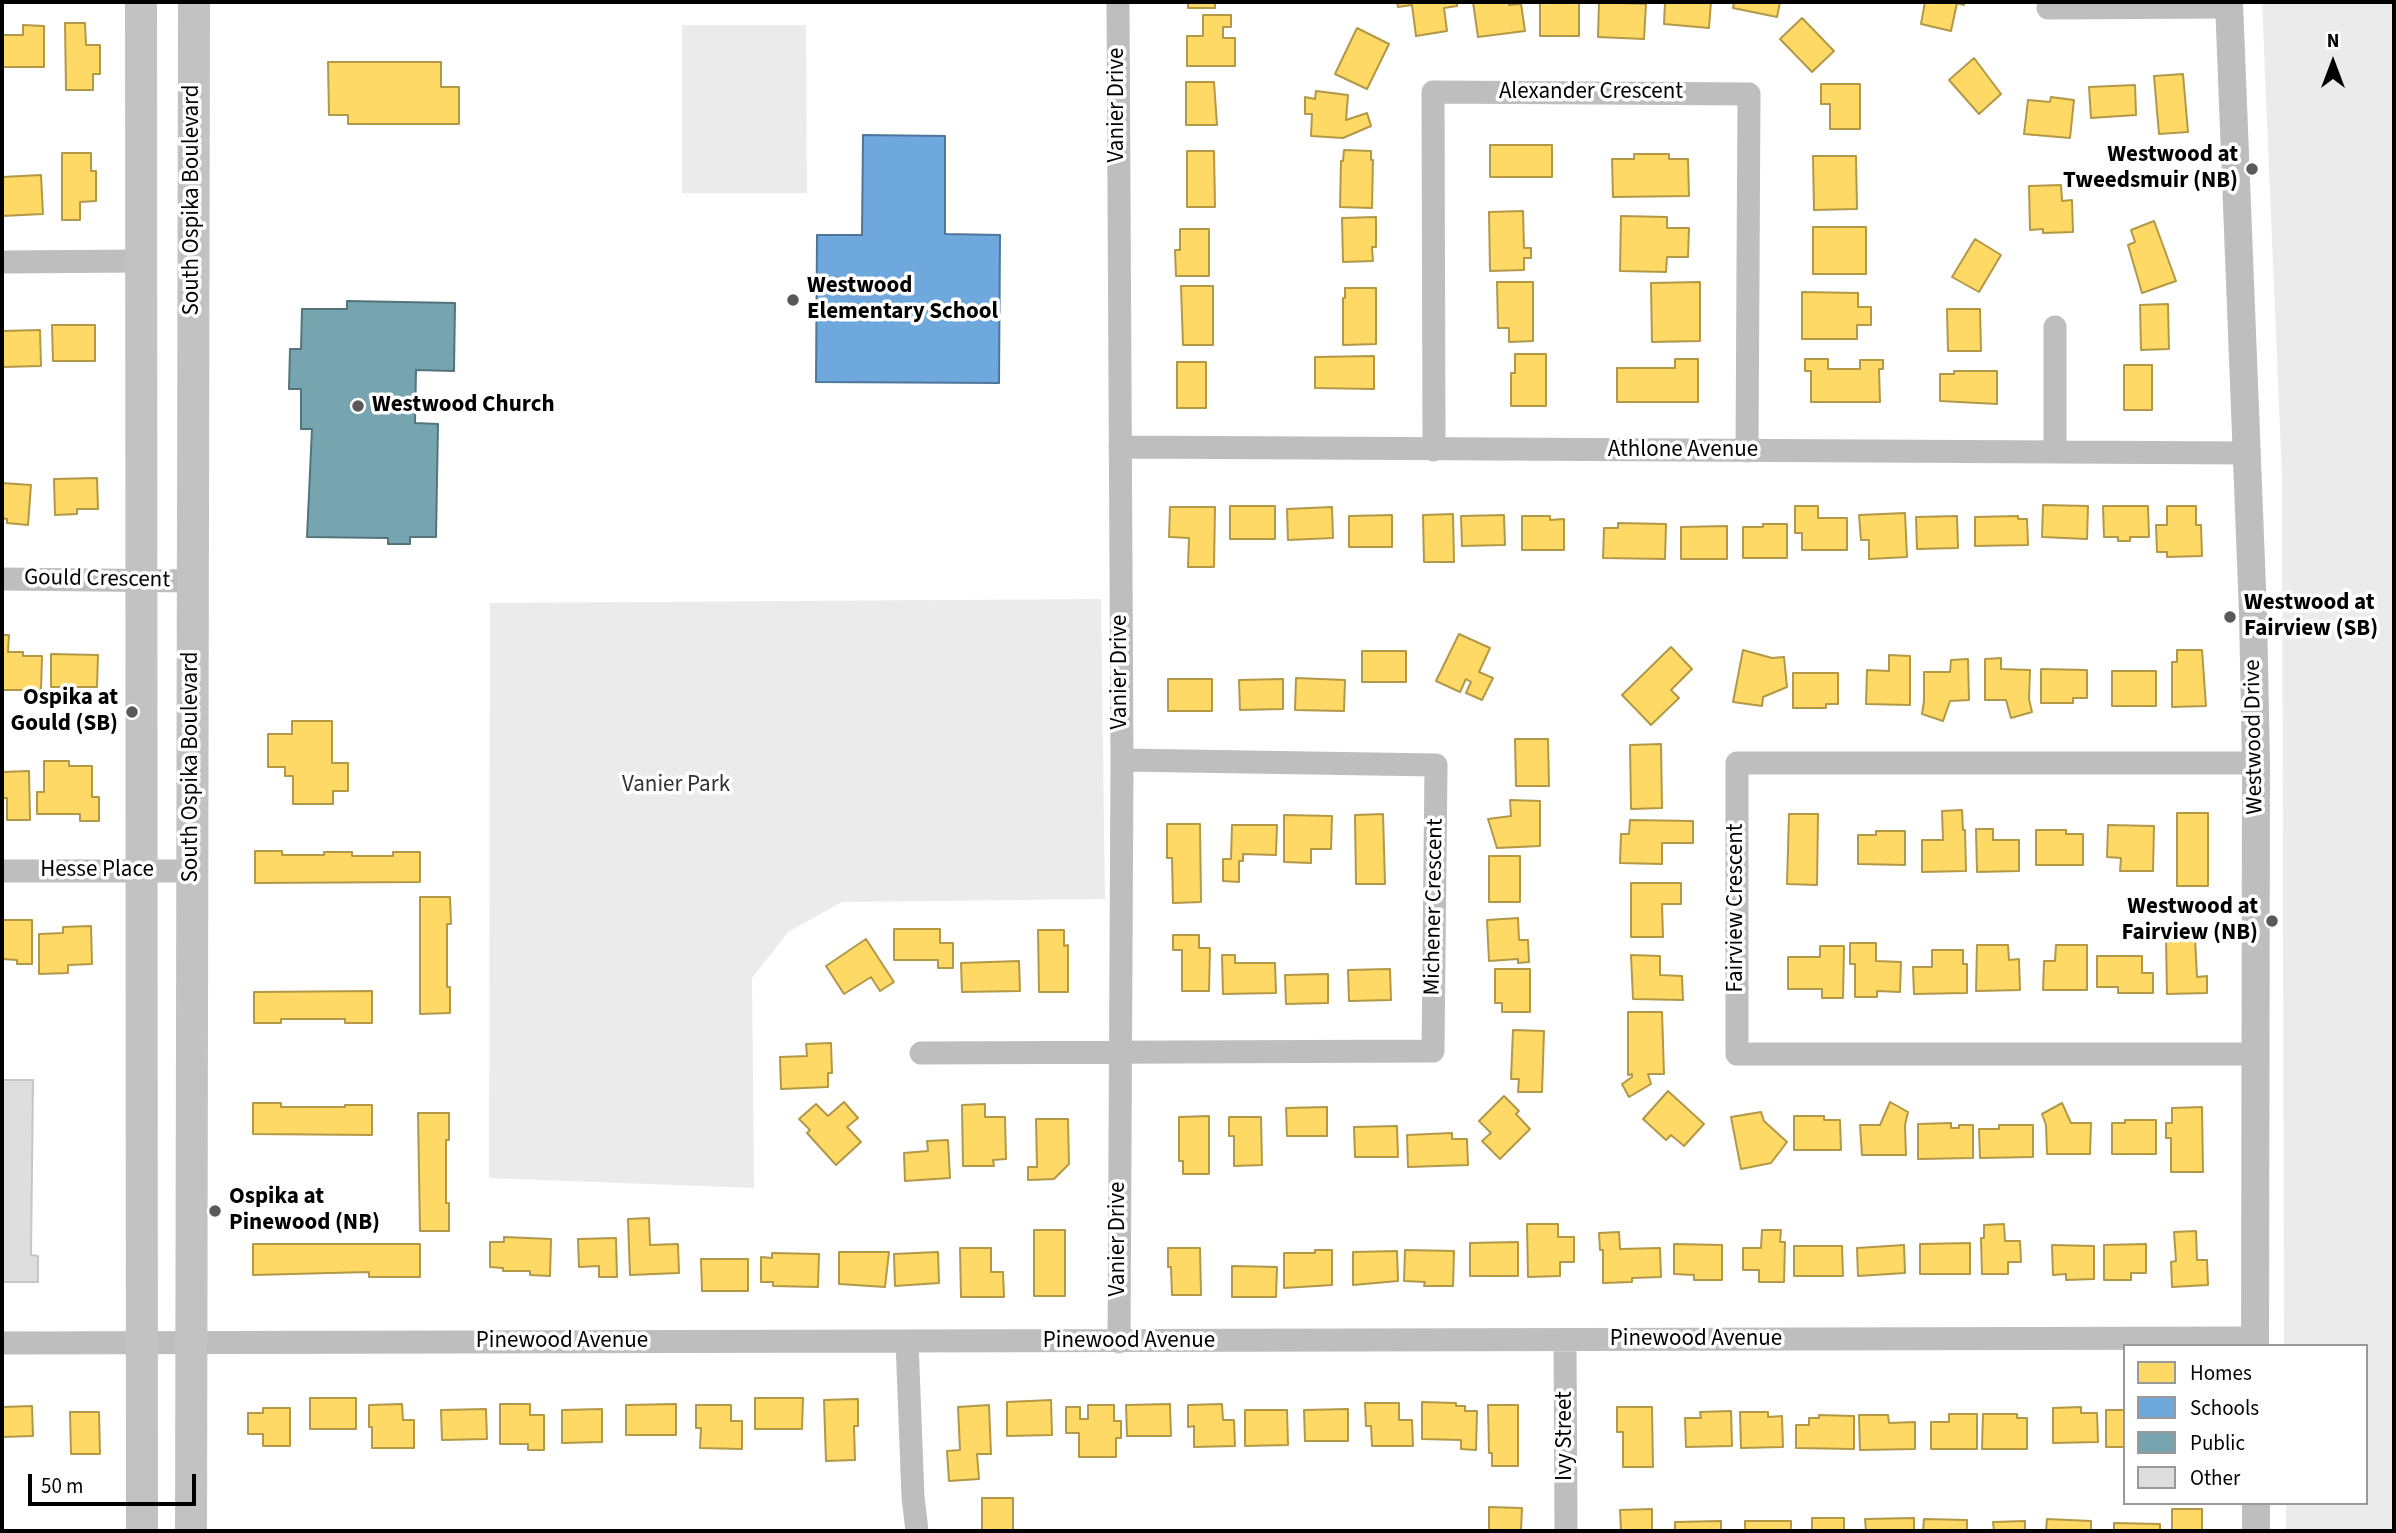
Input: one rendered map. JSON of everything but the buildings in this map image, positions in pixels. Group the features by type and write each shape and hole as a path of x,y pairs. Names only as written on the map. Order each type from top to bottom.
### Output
{"main road":[{"path":"141,2 142,1531"},
{"name":"South Ospika Boulevard","path":"191,1531 194,2"}],"street":[{"name":"Vanier Drive","path":"1118,2 1122,760 1119,1342"},
{"path":"2048,8 2229,4"},
{"name":"Westwood Drive","path":"2229,4 2253,613 2256,762 2255,1342"},
{"name":"Alexander Crescent","path":"1434,450 1433,92 1447,92 1749,94 1747,451"},
{"path":"2,262 141,261"},
{"path":"2055,327 2055,451"},
{"name":"Athlone Avenue","path":"1120,447 2247,453"},
{"name":"Gould Crescent","path":"2,579 192,581"},
{"name":"Michener Crescent","path":"1119,1054 1433,1051 1436,765 1122,760"},
{"name":"Fairview Crescent","path":"2256,762 1737,762 1737,1054 2256,1054"},
{"name":"Hesse Place","path":"2,871 192,871"},
{"path":"921,1053 1119,1054"},
{"name":"Pinewood Avenue","path":"2,1343 1565,1340 2255,1342"},
{"name":"Ivy Street","path":"1565,1340 1566,1531"},
{"path":"907,1341 913,1497 917,1531"},
{"path":"2256,1505 2256,1531"}],"green space":[{"path":"2262,2 2394,2 2394,1531 2286,1531 2286,1505 2368,1505 2368,1344 2284,1344 2282,475"},
{"path":"682,25 806,25 807,193 682,193"},
{"name":"Vanier Park","path":"1101,599 1105,899 842,902 788,932 752,978 754,1188 489,1178 490,603"}],"place":[{"name":"Westwood at Tweedsmuir (NB)","path":"2252,169"},
{"name":"Westwood Elementary School","path":"793,300"},
{"name":"Westwood Church","path":"358,406"},
{"name":"Westwood at Fairview (SB)","path":"2230,617"},
{"name":"Ospika at Gould (SB)","path":"132,712"},
{"name":"Westwood at Fairview (NB)","path":"2272,921"},
{"name":"Ospika at Pinewood (NB)","path":"215,1211"}]}
